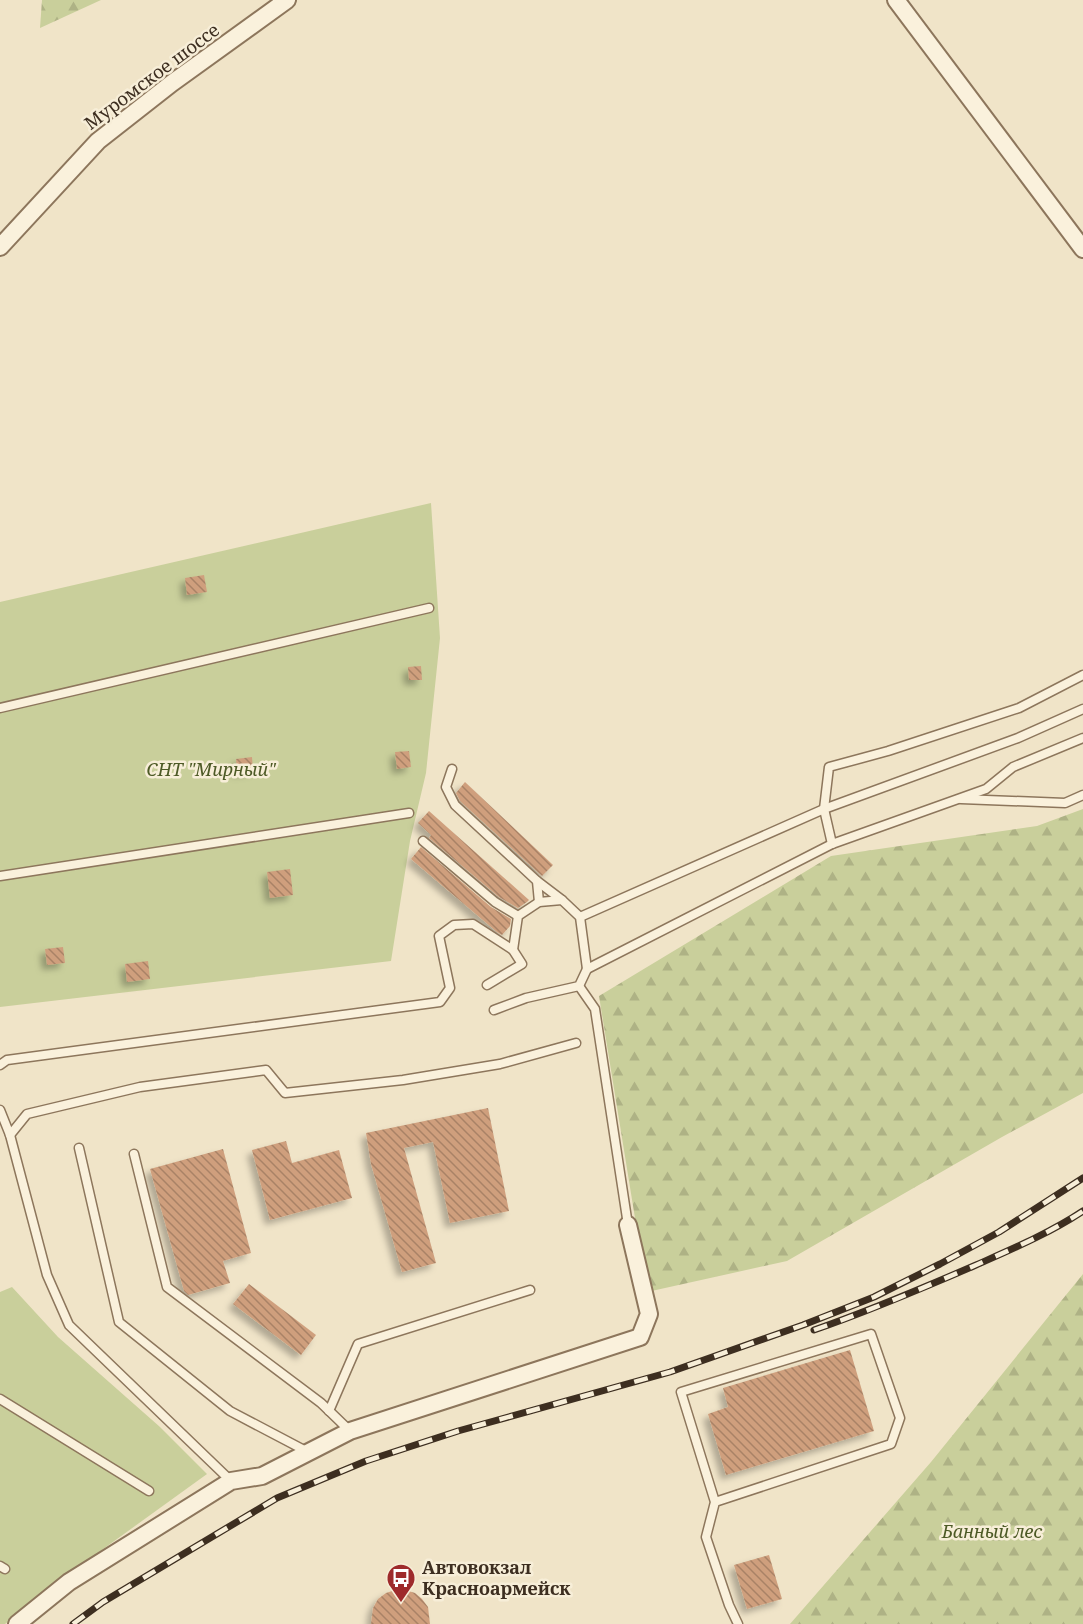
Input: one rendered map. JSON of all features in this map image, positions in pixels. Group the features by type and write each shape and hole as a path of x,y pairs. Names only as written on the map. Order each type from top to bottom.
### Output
{"street":[{"name":"Муромское шоссе","path":"0,247 98,141 172,82 287,0"},
{"path":"896,0 1083,249"},
{"path":"17,1624 69,1582 231,1481 262,1476 350,1431 640,1337 649,1314 628,1225"}],"lane":[{"path":"0,708 429,608"},
{"path":"832,844 824,809 829,767 888,751 1019,708 1083,675"},
{"path":"580,917 824,809 1018,738 1083,709"},
{"path":"587,969 832,844 986,789 1013,767 1083,738"},
{"path":"452,769 447,787 455,806 580,917 587,969 579,986"},
{"path":"957,799 1065,803 1083,795"},
{"path":"0,876 409,813"},
{"path":"423,841 495,902 518,916"},
{"path":"537,881 539,902"},
{"path":"513,950 518,916 539,902 562,900"},
{"path":"0,1065 7,1060 440,1002 450,987 439,936 454,925 473,924 513,950 522,964 487,985"},
{"path":"495,1010 526,998 579,986"},
{"path":"579,986 595,1009 628,1225"},
{"path":"10,1135 27,1114 140,1087 266,1070 285,1092 309,1090 403,1080 500,1064 576,1042"},
{"path":"0,1110 10,1135 47,1275 69,1325 231,1481"},
{"path":"79,1148 119,1322 230,1411 308,1453"},
{"path":"134,1154 167,1287 329,1411 350,1431"},
{"path":"329,1411 358,1344 530,1290"},
{"path":"715,1502 891,1444 900,1418 872,1334 681,1392 715,1502 706,1537 729,1605 738,1624"},
{"path":"0,1399 149,1491"}],"green space":[{"path":"42,0 101,0 40,28"},
{"name":"СНТ \"Мирный\"","path":"431,503 440,638 426,773 410,841 391,961 0,1007 0,602"},
{"path":"1083,809 1083,1093 787,1261 647,1292 599,996 831,856 1037,826"},
{"name":"Банный лес","path":"1083,1274 1083,1624 790,1624 931,1462"},
{"path":"12,1287 58,1337 160,1427 207,1474 5,1624 0,1624 0,1292"}],"building":[{"path":"204,575 207,592 187,595 185,578"},
{"path":"421,666 422,680 409,680 408,667"},
{"path":"409,751 411,767 397,769 395,752"},
{"path":"252,757 253,770 237,772 236,759"},
{"path":"465,782 553,865 542,876 460,801 456,793"},
{"path":"429,811 529,900 518,908 499,897 429,838 431,835 418,823"},
{"path":"421,847 491,907 511,919 510,926 502,935 411,859"},
{"path":"290,869 293,895 270,898 267,872"},
{"path":"63,947 65,963 47,965 45,949"},
{"path":"148,961 150,979 127,982 125,964"},
{"path":"488,1108 509,1211 450,1223 433,1142 404,1148 436,1263 402,1272 371,1164 366,1133"},
{"path":"286,1141 292,1163 339,1150 352,1198 270,1220 252,1150"},
{"path":"223,1149 251,1253 223,1261 230,1283 188,1295 184,1291 150,1169"},
{"path":"249,1284 316,1335 301,1355 233,1304"},
{"path":"850,1350 874,1431 726,1475 708,1414 728,1407 723,1388"},
{"path":"769,1555 782,1599 747,1609 734,1565"},
{"name":"Автовокзал Красноармейск","path":"395,1590 415,1593 422,1599 428,1607 430,1624 371,1624 373,1608 378,1599"}],"railway":[{"path":"73,1624 103,1602 277,1498 366,1461 458,1431 670,1372 874,1297 999,1232 1083,1178"},
{"path":"814,1330 916,1291 1017,1247 1083,1211"}],"place":[{"name":"Автовокзал Красноармейск","path":"401,1604"}]}
